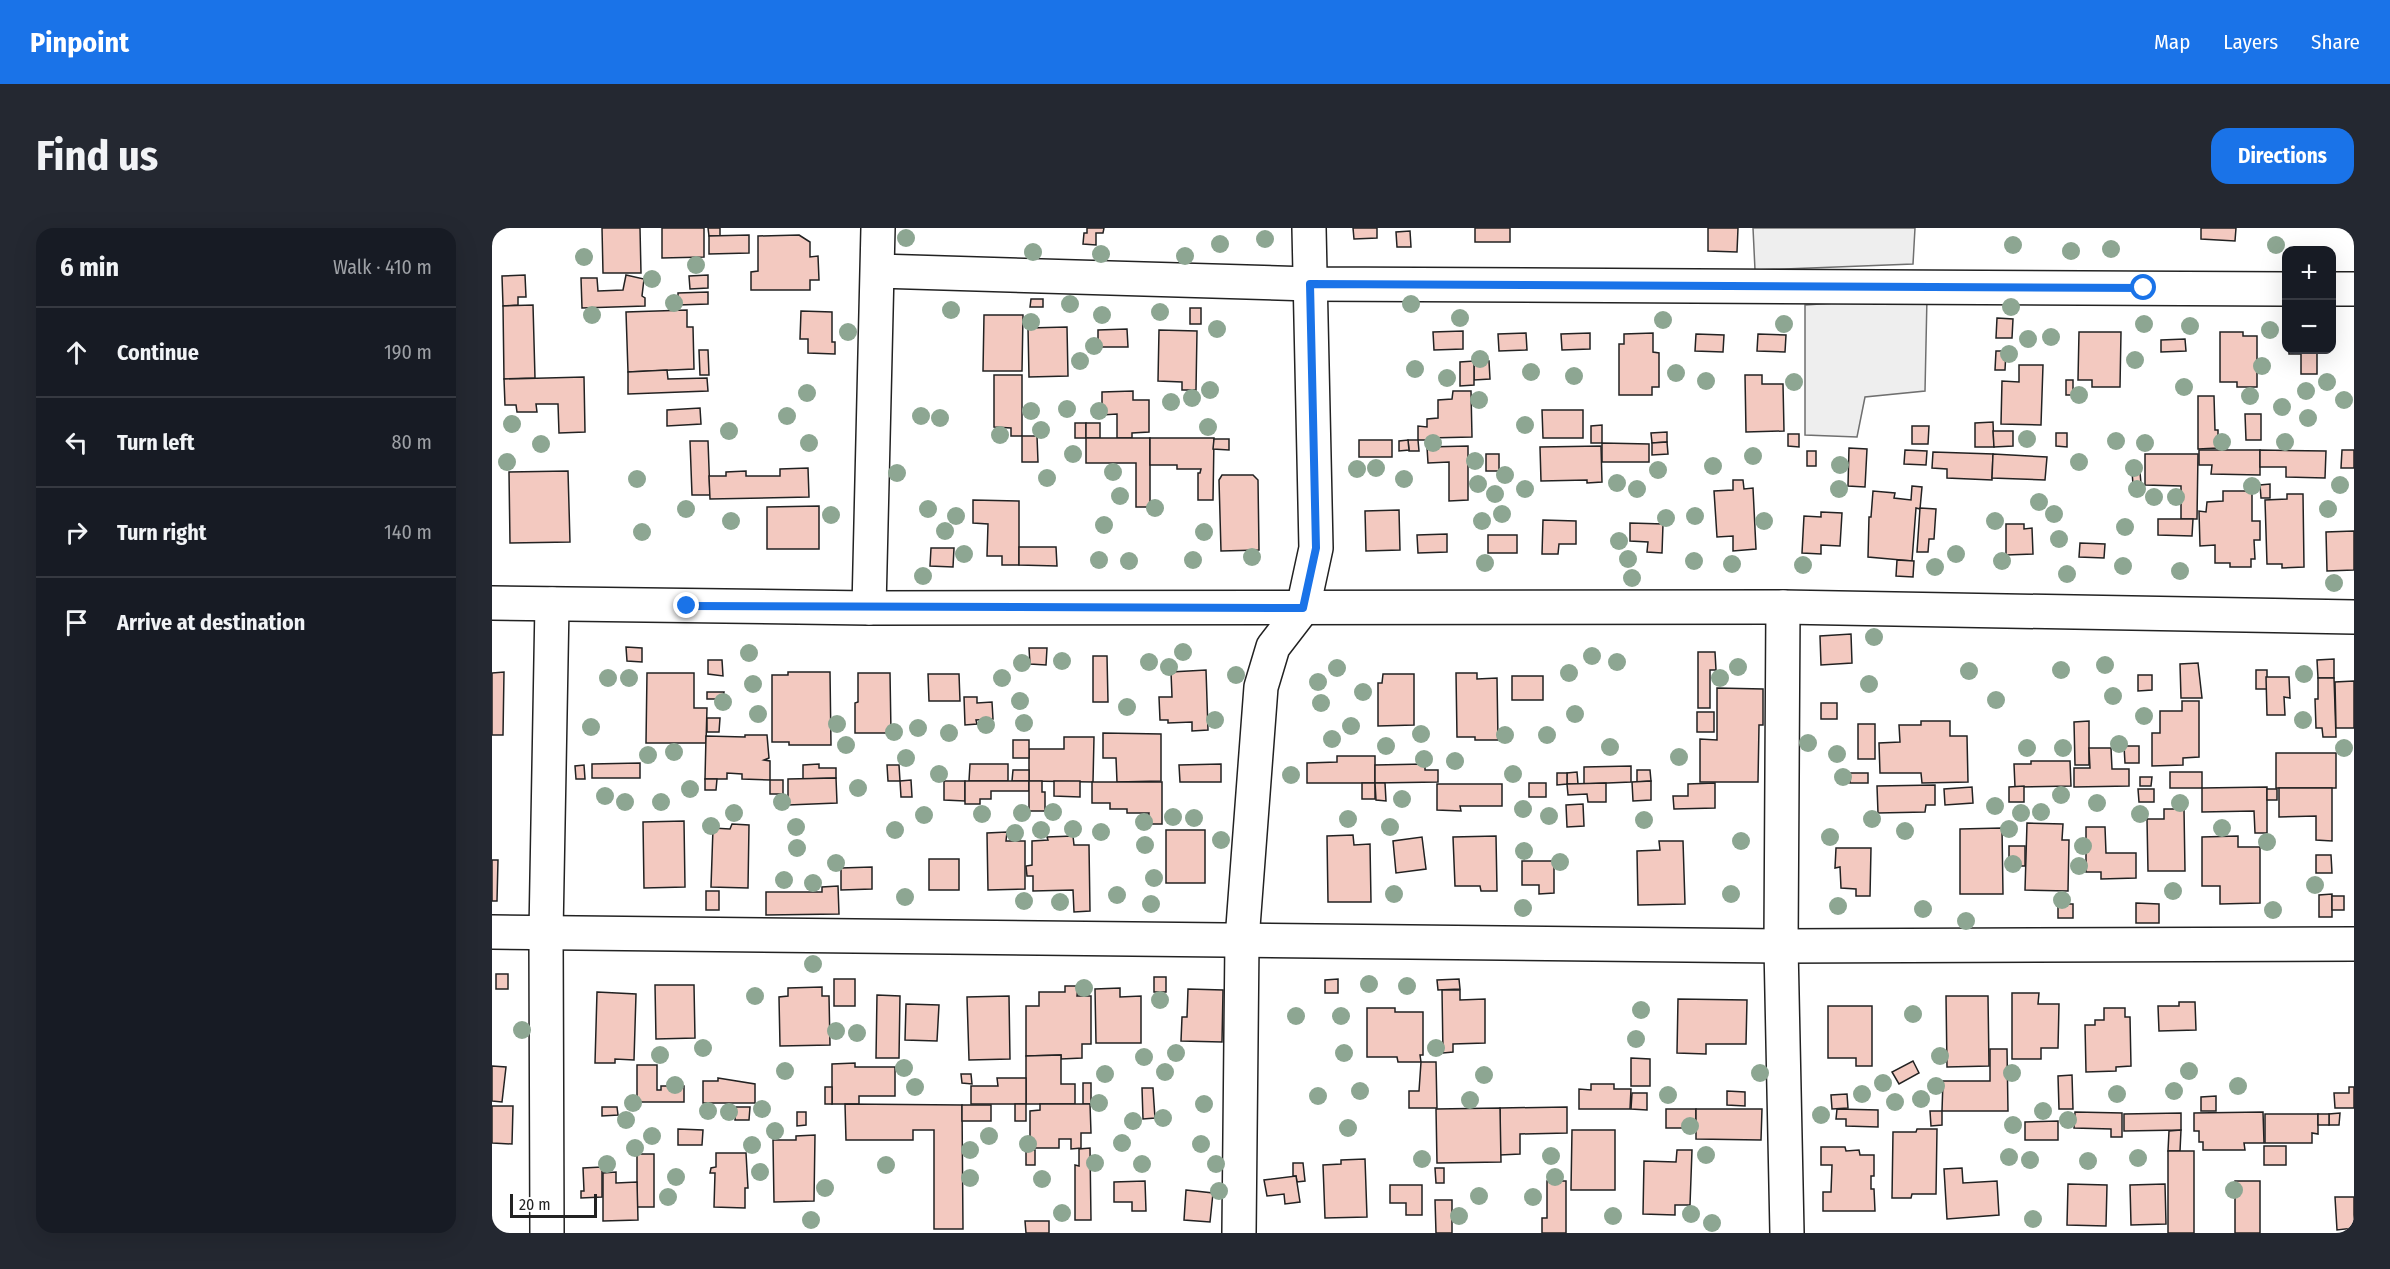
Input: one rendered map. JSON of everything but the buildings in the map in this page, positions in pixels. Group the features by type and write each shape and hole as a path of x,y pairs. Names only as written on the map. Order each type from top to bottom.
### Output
{"street":[{"path":"868,608 878,228"},
{"path":"1239,1233 1242,940 1262,687 1273,647 1303,608 1316,548 1310,228"},
{"path":"878,271 1310,284 2282,289"},
{"path":"2336,289 2354,289"},
{"path":"492,603 868,608 1783,607 2354,617"},
{"path":"547,1233 546,933 552,604"},
{"path":"1783,607 1781,946 1787,1233"},
{"path":"492,932 1781,946 2354,944"}],"shaded area":[{"path":"1753,228 1915,228 1913,264 1755,270"},
{"path":"1927,297 1925,391 1865,397 1857,437 1805,435 1805,305"}],"route":[{"path":"687,606 1303,608 1316,548 1310,284 2144,288"}]}
